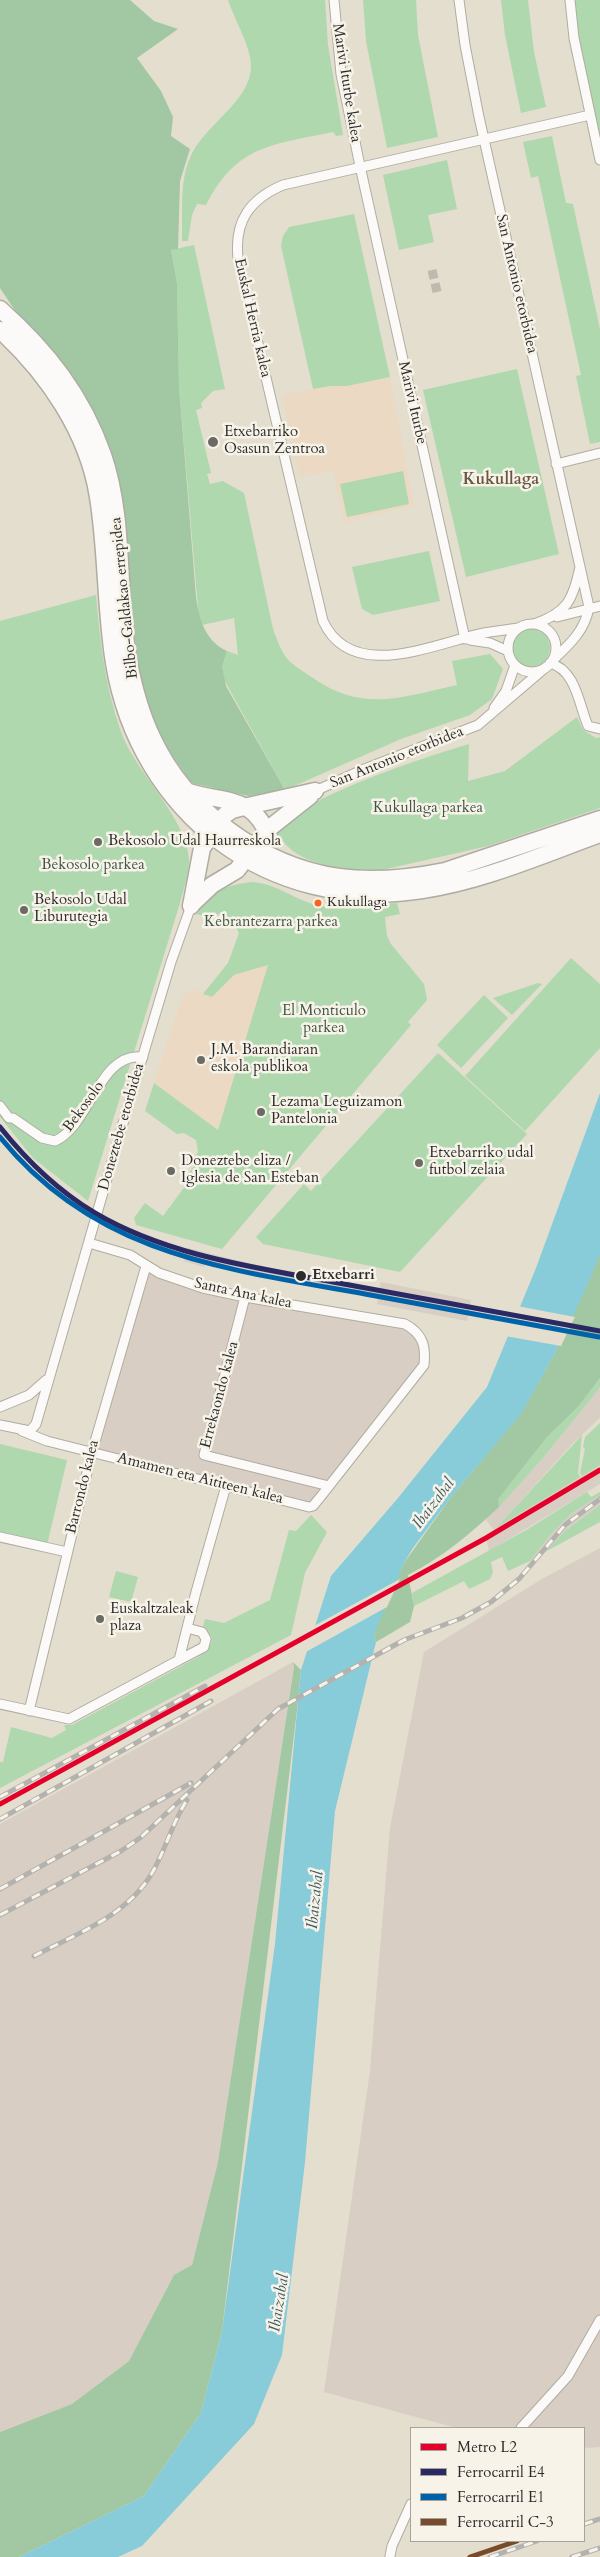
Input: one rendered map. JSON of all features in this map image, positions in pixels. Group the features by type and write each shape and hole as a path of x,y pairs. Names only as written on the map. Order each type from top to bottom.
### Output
{"highway":[{"name":"Bilbo-Galdakao errepidea","path":"0,309 31,337 62,375 88,418 97,440 112,491 127,643 134,683 152,739 177,779 185,799"},
{"name":"Bilbo-Galdakao errepidea","path":"0,330 17,346 49,384 74,425 86,454 98,494 112,645 119,687 139,746 166,788 185,799 215,828 251,853 266,870 288,880 333,890 366,893 403,893 449,885 600,834"},
{"path":"191,906 205,841 232,810 316,792"},
{"path":"191,906 212,885 236,870 267,830 316,792"},
{"path":"266,870 224,877 208,871 201,858 185,799 248,806 260,818 276,850 292,864"},
{"name":"Bilbo-Galdakao errepidea","path":"251,853 292,864 312,872 340,877 381,879 419,876 472,864 600,819"}],"street":[{"name":"Marivi Iturbe kalea","path":"334,0 341,74 360,166"},
{"name":"San Antonio etorbidea","path":"316,792 362,770 478,725 549,664 580,632 589,607 484,139 464,45 459,0"},
{"path":"570,0 574,38 600,160"},
{"name":"Euskal Herria kalea","path":"518,628 483,633 465,639 391,655 374,656 353,652 338,643 328,632 323,621 286,472 240,266 237,248 239,230 245,215 258,199 276,188 299,180 590,115"},
{"name":"Marivi Iturbe","path":"360,166 465,639"},
{"path":"556,464 600,454"},
{"name":"San Antonio etorbidea","path":"534,624 552,618 568,604 580,567"},
{"path":"552,618 589,607 600,606"},
{"path":"534,624 541,626 552,635 556,648 549,664 540,670 527,671 515,665 508,651 510,638 518,628 534,624"},
{"name":"Euskal Herria kalea","path":"465,639 482,640 508,651"},
{"path":"549,664 556,665 572,681 588,726 600,729"},
{"name":"San Antonio etorbidea","path":"478,725 499,702 511,680 515,665"},
{"name":"Doneztebe etorbidea","path":"36,1424 143,1057 191,906"},
{"name":"Bekosolo","path":"0,1106 9,1118 13,1118 42,1138 56,1141 67,1133 113,1067 124,1058 133,1056 143,1057"},
{"name":"Santa Ana kalea","path":"89,1243 130,1255 159,1274 194,1285 245,1297 405,1324 421,1338 425,1346 424,1365 329,1486"},
{"name":"Barrondo kalea","path":"29,1711 92,1452 146,1266"},
{"name":"Errekaondo kalea","path":"245,1297 204,1455 329,1486"},
{"path":"0,1407 29,1395 48,1378"},
{"path":"36,1424 38,1431 47,1441"},
{"path":"22,1431 33,1430 36,1424"},
{"path":"0,1425 47,1441 92,1452"},
{"name":"Amamen eta Aititeen kalea","path":"92,1452 309,1507 313,1506 329,1486"},
{"path":"179,1660 226,1486"},
{"path":"0,1538 67,1552"},
{"path":"0,1704 69,1719 204,1647 206,1639 202,1632 187,1628"},
{"path":"522,2427 568,2376 600,2320"},
{"path":"390,2556 392,2546 410,2506"}],"shaded area":[{"path":"390,377 414,505 344,522 333,470 299,477 282,395 330,386 347,386"},
{"name":"J.M. Barandiaran eskola publikoa","path":"268,965 263,990 218,1130 154,1083 183,995 197,988 198,992 212,997 234,975"},
{"path":"188,1248 252,1264 379,1288 381,1282 471,1300 467,1321 377,1304 378,1298 205,1265 204,1267 184,1261"},
{"path":"146,1266 203,1287 405,1324 417,1332 424,1365 313,1506 92,1452"},
{"path":"600,1387 600,1418 573,1443 499,1525 600,1465 600,1484 489,1551 486,1538 494,1530 486,1520 542,1459"},
{"path":"600,1495 600,1505 566,1530 545,1552 530,1561 550,1535 571,1514"},
{"path":"600,1548 600,2447 585,2448 585,2427 453,2427 324,2392 370,2071 390,1828 424,1652 542,1579"},
{"path":"293,1662 294,1666 218,2162 192,2265 174,2275 129,2361 72,2404 0,2432 0,1824"}],"green space":[{"path":"0,0 130,0 154,21 178,29 137,58 161,91 173,117 171,136 190,149 180,181 178,249 171,250 177,283 179,386 196,597 201,621 208,635 219,647 227,651 222,667 226,686 285,790 249,796 191,783 159,736 141,681 137,660 129,576 94,414 68,371 37,332 18,315 0,288"},
{"path":"228,0 325,0 328,45 343,135 336,136 333,132 292,140 259,150 244,159 230,170 206,205 197,204 192,215 188,241 182,241 184,177 190,158 197,145 239,97 247,85 251,72 248,50"},
{"path":"363,0 416,0 418,35 438,137 387,148 366,41"},
{"path":"501,0 528,0 534,52 546,107 521,113 505,35"},
{"path":"570,0 600,0 600,160"},
{"path":"552,136 566,203 573,204 600,329 600,442 590,444 576,376 581,375 538,176 531,178 523,142"},
{"path":"447,160 457,209 428,215 434,242 399,250 383,175"},
{"path":"354,214 390,377 347,386 313,389 281,246 283,236 289,227"},
{"path":"194,245 225,389 213,391 201,403 202,408 196,410 211,473 207,474 210,484 223,481 244,493 273,629 287,659 331,689 349,696 366,699 400,697 457,685 452,661 490,654 503,669 492,699 470,715 401,739 285,790 222,676 222,667 227,651 238,655 234,618 202,625 199,619 179,386 177,283 171,250"},
{"path":"517,369 559,554 466,577 423,390"},
{"path":"403,471 409,504 347,517 340,484"},
{"path":"429,551 440,601 373,615 362,609 352,567"},
{"name":"Bekosolo parkea","path":"96,595 104,663 110,696 120,729 127,746 179,826 186,842 189,864 180,903 88,1201 33,1158 0,1117 0,621"},
{"path":"531,629 544,635 550,648 544,661 531,667 518,661 512,648 518,635"},
{"name":"Kukullaga parkea","path":"577,717 583,730 596,738 600,737 600,808 488,846 382,870 339,868 309,860 297,854 286,845 278,833 288,820 334,793 395,768 469,744 468,781 505,771"},
{"name":"El Monticulo parkea","path":"252,882 270,886 308,902 327,907 357,907 397,903 400,914 385,917 387,936 391,944 424,984 427,1000 408,1022 411,1025 222,1249 136,1225 134,1218 145,1203 163,1216 186,1185 182,1182 194,1166 190,1163 198,1152 196,1140 184,1133 177,1134 145,1111 154,1083 218,1130 268,965 234,975 212,997 203,994 228,963 239,933 232,923 217,914 204,916 197,914 202,906 220,890"},
{"path":"571,958 600,984 600,1048 525,1131 465,1076"},
{"path":"538,983 542,984 512,1015 493,998"},
{"path":"484,995 508,1018 461,1068 437,1045"},
{"name":"Etxebarriko udal futbol zelaia","path":"438,1053 527,1134 400,1272 263,1244 256,1237 304,1184 311,1191"},
{"path":"600,1254 600,1378 578,1407 547,1437 498,1499 499,1507 456,1544 408,1575 414,1606 410,1622 376,1642 374,1634 379,1619 404,1563 451,1497 521,1413 554,1355"},
{"path":"600,1378 600,1387 594,1395 542,1459 499,1507 497,1499 547,1437 578,1407"},
{"path":"600,1423 600,1465 582,1476 580,1473 585,1449 583,1447 585,1437"},
{"path":"582,1435 578,1473 580,1477 497,1527"},
{"path":"0,1444 67,1460 47,1545 0,1534"},
{"path":"587,1492 591,1497 600,1492 600,1495 571,1514 551,1534 530,1561 508,1571 502,1557 491,1562 493,1572 490,1579 469,1589 464,1581 414,1606 412,1593 528,1529"},
{"path":"600,1505 600,1522 545,1552 566,1530"},
{"path":"311,1515 327,1532 305,1573 291,1635 0,1788 0,1762 3,1762 11,1727 52,1738 66,1730 64,1725 72,1725 200,1656 212,1642 211,1635 202,1630 205,1619 224,1623 270,1600 289,1530 296,1531"},
{"path":"116,1571 138,1577 131,1602 109,1597"},
{"path":"293,1662 301,1670 297,1710 222,2331 201,2413 144,2496 19,2557 0,2557 0,2432 72,2404 129,2361 174,2275 192,2265 218,2162 294,1667"}],"water":[{"name":"Ibaizabal","path":"600,1093 600,1254 586,1288 554,1355 521,1414 451,1497 413,1548 404,1563 374,1634 376,1642 335,1811 305,2162 282,2355 254,2424 142,2546 118,2557 19,2557 144,2496 201,2413 222,2331 275,1944 301,1670 331,1576 398,1498 487,1387 536,1268"}],"pier":[{"path":"517,1306 575,1317 561,1346 505,1336"},
{"path":"400,1579 387,1607 304,1653 312,1627"}],"tunnel":[{"path":"432,270 438,296"}],"railway":[{"path":"0,1915 121,1851 140,1838 278,1709 404,1640 462,1618 491,1602 519,1579 565,1525 600,1499"},
{"path":"0,1797 205,1686"},
{"path":"0,1819 211,1701"},
{"path":"0,1889 191,1783"},
{"path":"34,1956 99,1922 129,1901 152,1873 187,1800"},
{"path":"585,2524 600,2519"},
{"path":"490,2557 534,2542"},
{"path":"572,2557 600,2548"}],"metro line":[{"name":"L2","path":"0,1804 486,1538 600,1470"}],"rail line":[{"name":"E4","path":"0,1127 21,1152 55,1185 81,1204 122,1227 180,1249 241,1265 600,1331"},
{"name":"E1","path":"0,1137 37,1177 77,1208 120,1232 166,1250 262,1276 599,1337"},
{"name":"C-3","path":"470,2557 514,2542"}],"place":[{"name":"Etxebarriko Osasun Zentroa","path":"213,442"},
{"name":"Bekosolo Udal Haurreskola","path":"98,842"},
{"name":"Kukullaga","path":"318,903"},
{"name":"Bekosolo Udal Liburutegia","path":"24,910"},
{"name":"J.M. Barandiaran eskola publikoa","path":"201,1060"},
{"name":"Lezama Leguizamon Pantelonia","path":"261,1112"},
{"name":"Etxebarriko udal futbol zelaia","path":"419,1163"},
{"name":"Doneztebe eliza / Iglesia de San Esteban","path":"171,1171"},
{"name":"Etxebarri","path":"301,1276"},
{"name":"Euskaltzaleak plaza","path":"100,1619"}],"district":[{"name":"Kukullaga","path":"501,480"}],"park label":[{"name":"Kebrantezarra parkea","path":"271,923"}]}
